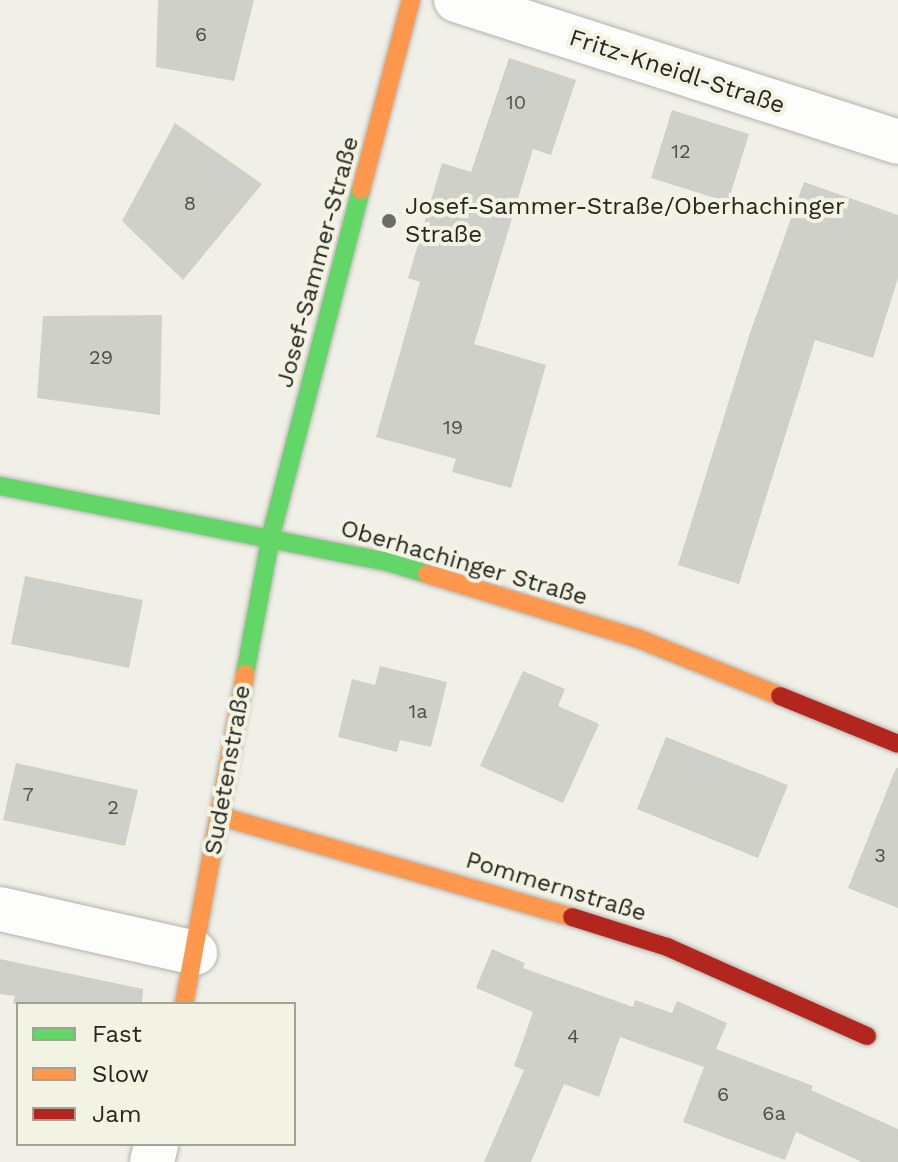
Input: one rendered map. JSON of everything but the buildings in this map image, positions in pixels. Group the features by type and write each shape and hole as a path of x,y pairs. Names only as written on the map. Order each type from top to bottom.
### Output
{"street":[{"name":"Josef-Sammer-Straße","path":"271,535 411,0"},
{"name":"Fritz-Kneidl-Straße","path":"456,0 898,142"},
{"name":"Oberhachinger Straße","path":"0,486 271,535 384,561 639,639 898,744"},
{"name":"Sudetenstraße","path":"184,1002 271,535"},
{"name":"Pommernstraße","path":"219,816 508,896 667,947 867,1036"},
{"path":"0,909 195,953"}],"traffic: fast":[{"path":"245,674 271,535 361,190"},
{"path":"0,486 384,561 427,574"}],"traffic: slow":[{"path":"361,190 411,0"},
{"path":"427,574 639,639 780,696"},
{"path":"184,1002 245,674"},
{"path":"219,816 572,917"}],"traffic: jam":[{"path":"780,696 898,744"},
{"path":"572,917 667,947 867,1036"}],"place":[{"name":"Josef-Sammer-Straße/Oberhachinger Straße","path":"389,221"}]}
